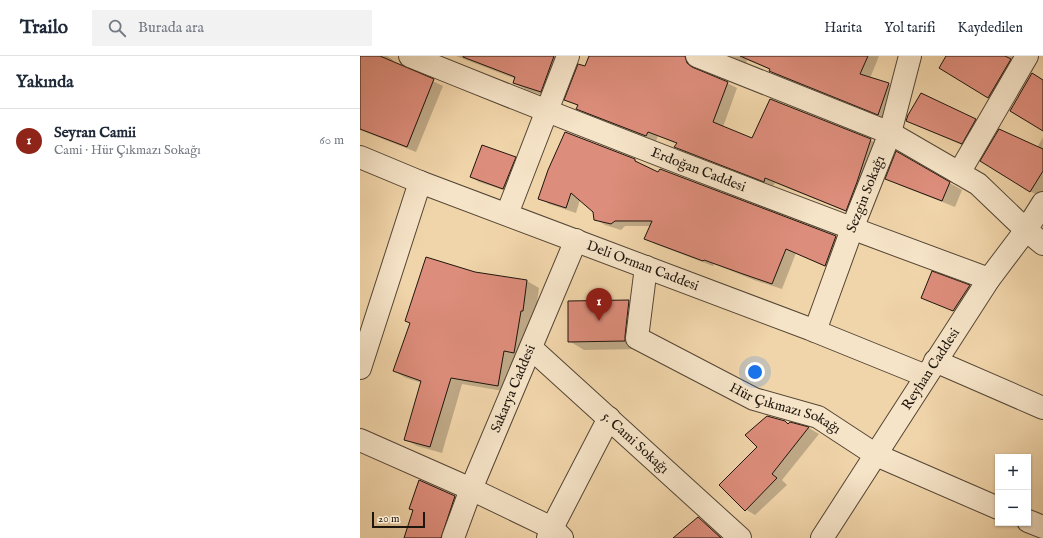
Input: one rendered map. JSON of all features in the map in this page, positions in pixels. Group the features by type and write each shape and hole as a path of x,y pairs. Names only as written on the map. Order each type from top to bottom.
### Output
{"street":[{"name":"Erdoğan Caddesi","path":"410,56 546,111 852,229 989,279"},
{"path":"507,214 568,56"},
{"path":"697,56 890,133 978,184 1026,230 1043,244"},
{"name":"Sezgin Sokağı","path":"815,331 852,229 890,133 910,56"},
{"path":"959,172 1028,56"},
{"name":"Deli Orman Caddesi","path":"360,157 420,182 815,331 1043,408"},
{"path":"360,368 420,182"},
{"name":"Reyhan Caddesi","path":"822,538 989,279 1026,230 1043,203"},
{"name":"Sakarya Caddesi","path":"453,538 471,489 576,240"},
{"name":"Hür Çıkmazı Sokağı","path":"646,267 637,338 754,400 818,417 876,455 995,507"},
{"name":"5. Cami Sokağı","path":"531,348 740,538"},
{"path":"360,440 471,489 554,535 609,418"},
{"path":"1031,522 1043,527"}],"building":[{"path":"360,56 380,56 434,79 407,147 360,129"},
{"path":"463,56 554,56 541,92 513,83 515,77"},
{"path":"589,56 685,56 687,63 692,67 728,82 713,122 752,138 770,99 871,139 846,211 765,178 764,182 674,147 677,143 648,132 646,136 576,109 578,105 564,100 578,64 585,66"},
{"path":"740,56 868,56 860,74 889,83 878,115 769,71 770,69"},
{"path":"946,56 1005,56 1011,59 988,98 939,68"},
{"path":"1032,73 1043,80 1043,131 1010,111"},
{"path":"921,93 976,119 962,144 906,121"},
{"path":"999,129 1043,149 1043,171 1030,192 980,161"},
{"path":"565,132 635,159 635,161 658,172 660,169 836,236 825,266 786,249 772,284 644,239 652,221 615,221 611,224 594,220 593,212 571,193 566,208 538,199 548,170"},
{"path":"482,145 516,157 503,189 470,177"},
{"path":"896,151 950,182 942,201 885,179"},
{"path":"426,257 475,272 527,280 523,311 521,311 514,353 504,351 498,386 451,378 430,447 404,440 421,381 393,371 410,323 405,321"},
{"path":"932,271 970,285 953,311 921,298"},
{"path":"629,300 625,341 568,342 568,301"},
{"path":"767,416 785,421 788,424 790,422 809,427 772,474 777,478 745,511 719,485 757,447 745,435"},
{"path":"419,480 455,496 441,538 404,538 413,510 409,509"},
{"path":"698,517 721,538 673,538"}],"place":[{"name":"Seyran Camii","path":"599,321"}]}
